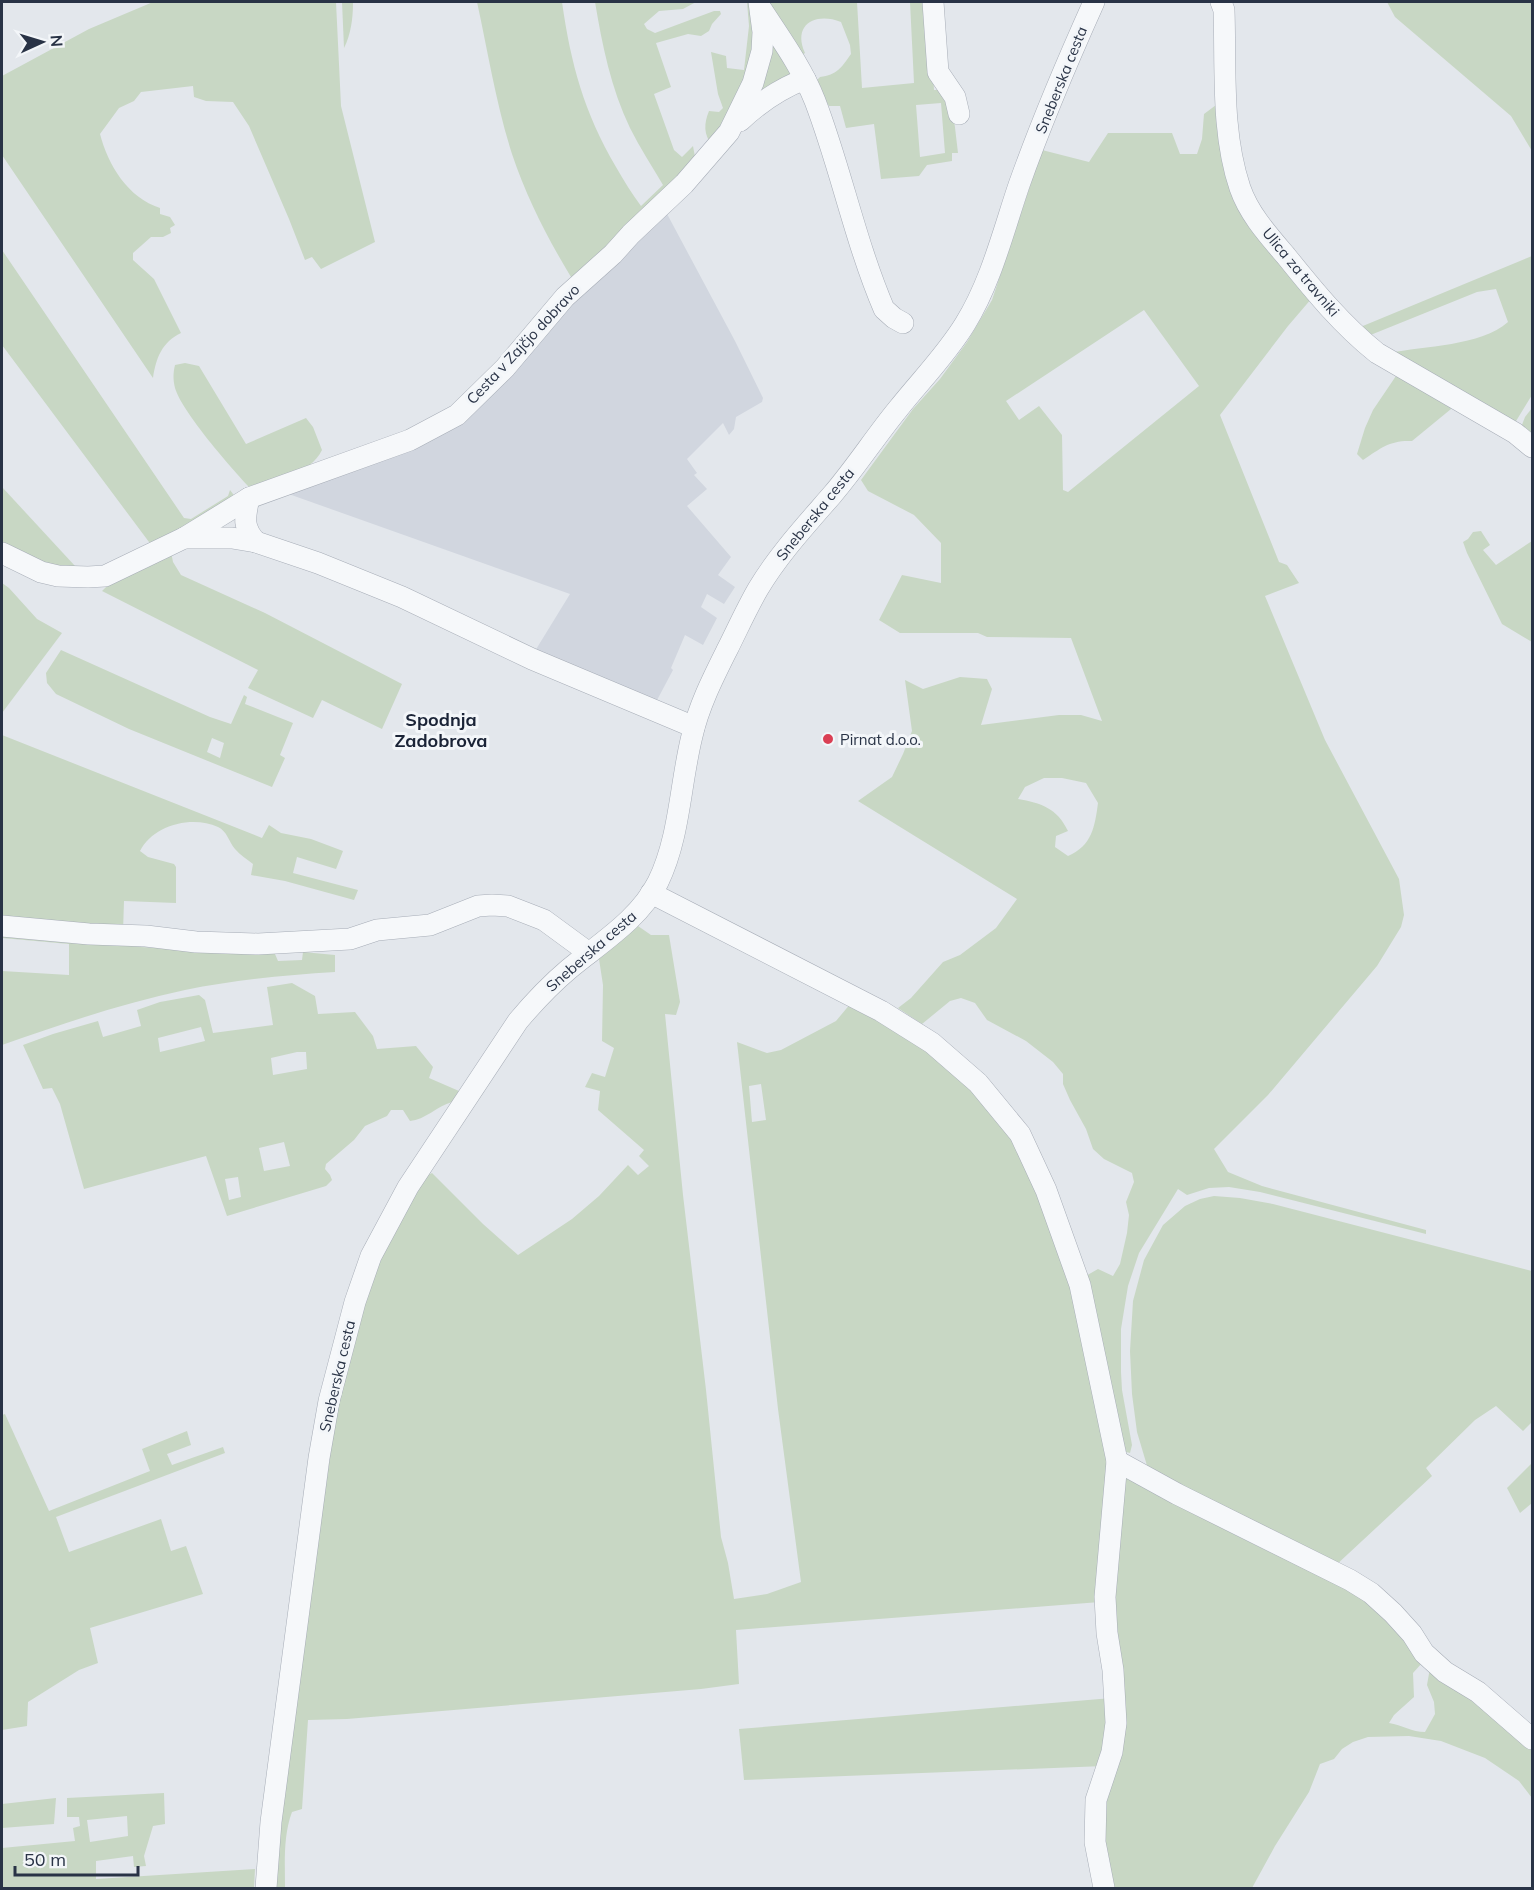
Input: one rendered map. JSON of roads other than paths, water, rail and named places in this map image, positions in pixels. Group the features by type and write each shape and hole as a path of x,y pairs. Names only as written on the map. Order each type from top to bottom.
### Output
{"street":[{"path":"933,2 938,72 955,97 958,114"},
{"name":"Sneberska cesta","path":"266,1888 271,1822 317,1469 329,1401 361,1282 381,1235 394,1211 504,1041 535,1001 628,921 658,882 669,852 694,727 710,684 742,619 766,576 798,534 836,491 900,406 946,353 968,320 992,266 1019,184 1048,109 1094,2"},
{"name":"Ulica za travniki","path":"1221,2 1224,10 1228,130 1234,163 1248,208 1308,283 1364,343 1377,353 1515,433 1533,447"},
{"path":"760,6 805,79 828,137 851,219 878,296 884,309 903,323"},
{"name":"Cesta v Zajčjo dobravo","path":"2,553 41,572 58,576 105,576 184,538 249,498 410,440 457,415 505,368 566,297 684,184 729,132 759,65 763,32 760,6"},
{"path":"729,132 766,98 778,90 805,79"},
{"path":"249,498 245,516 246,525 248,533 256,542"},
{"name":"Cesta v Zajčjo dobravo","path":"184,538 232,538 256,542 318,563 402,597 532,659 694,727"},
{"path":"651,893 881,1011 932,1043 978,1083 1020,1134 1053,1211 1080,1285 1116,1461 1105,1597 1116,1723 1112,1752 1096,1800 1095,1842 1104,1888"},
{"path":"2,926 89,934 146,936 196,942 258,944 350,939 377,930 430,925 469,909 492,905 508,906 544,920 589,953"},
{"path":"1116,1461 1350,1580 1371,1593 1393,1613 1412,1634 1424,1653 1438,1666 1478,1692 1533,1739"}],"place":[{"name":"Pirnat d.o.o.","path":"828,739"}],"district":[{"name":"Spodnja Zadobrova","path":"441,729"}]}
